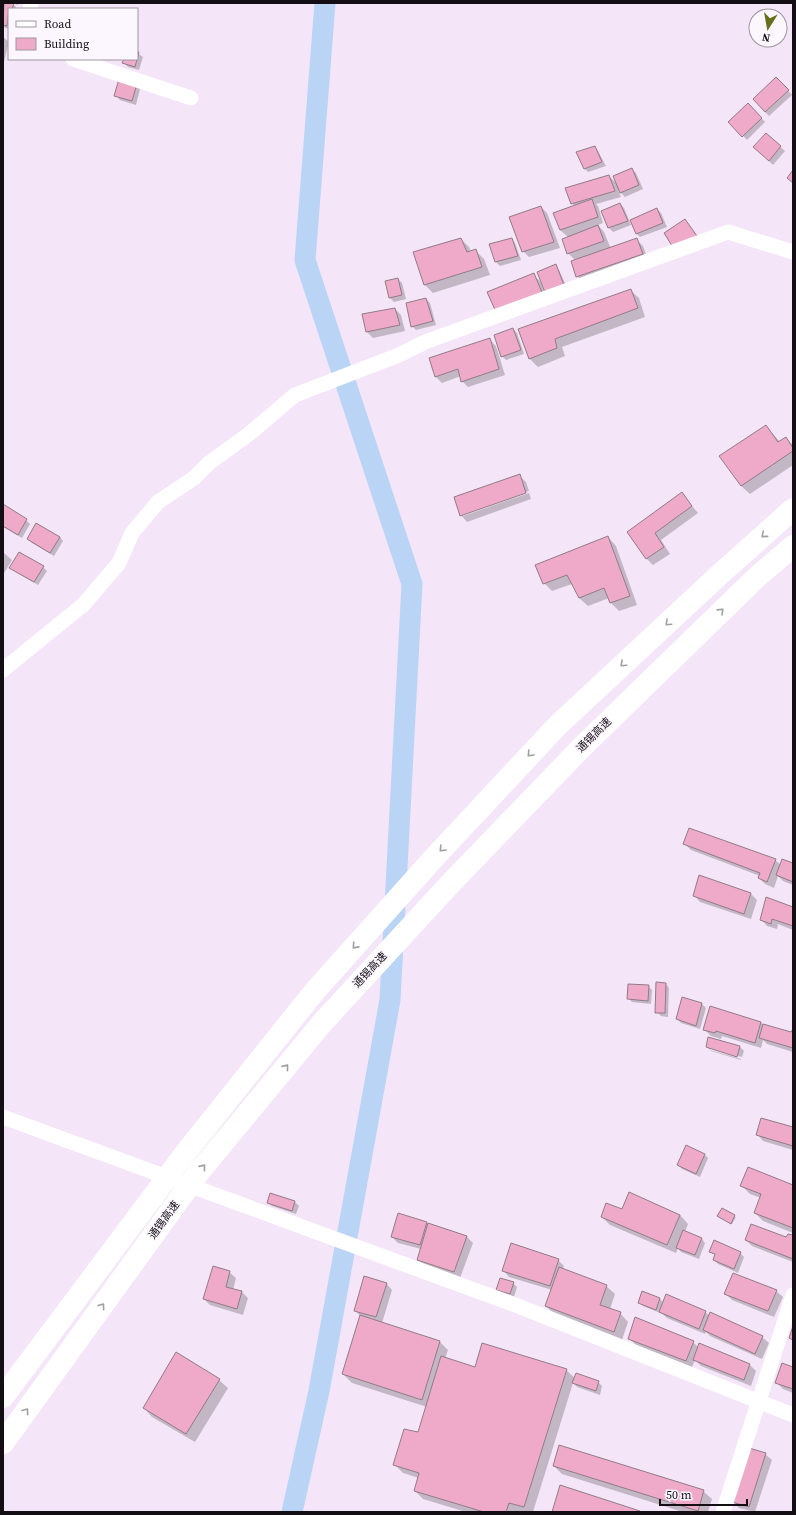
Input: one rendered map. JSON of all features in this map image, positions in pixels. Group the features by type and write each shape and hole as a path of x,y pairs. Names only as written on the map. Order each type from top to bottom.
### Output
{"highway":[{"name":"通锡高速","path":"3,1397 187,1151 314,992 432,860 557,726 718,576 793,509"},
{"name":"通锡高速","path":"3,1443 199,1172 322,1022 450,884 576,752 757,577 793,546"}],"street":[{"path":"76,60 191,98"},
{"path":"3,670 83,605 119,563 132,533 158,502 194,478 209,463 249,434 295,395 399,354 425,342 728,232 793,252"},
{"path":"3,1117 518,1306 793,1415"},
{"path":"723,1512 793,1295"}],"building":[{"path":"4,3 14,3 12,8 8,8 7,26 3,25"},
{"path":"124,60 137,60 135,67 122,63"},
{"path":"776,77 789,90 765,112 753,99"},
{"path":"119,79 137,84 132,101 114,96"},
{"path":"748,103 762,118 742,137 728,122"},
{"path":"766,133 781,146 769,161 753,147"},
{"path":"595,146 602,162 584,169 576,152"},
{"path":"632,168 639,185 620,193 613,176"},
{"path":"793,170 793,183 787,178"},
{"path":"609,175 615,191 571,204 565,188"},
{"path":"592,199 598,217 560,230 553,213"},
{"path":"620,203 628,221 608,228 601,211"},
{"path":"541,206 554,242 522,252 509,217"},
{"path":"657,208 663,223 636,234 630,220"},
{"path":"685,219 697,236 674,249 664,233"},
{"path":"598,225 604,241 567,254 562,239"},
{"path":"461,238 467,252 476,249 482,267 424,285 413,252"},
{"path":"512,238 518,256 495,262 489,244"},
{"path":"637,238 643,254 576,277 571,261"},
{"path":"556,264 565,288 546,295 537,272"},
{"path":"534,273 543,295 496,312 487,292"},
{"path":"398,278 402,295 389,298 385,281"},
{"path":"631,289 638,308 555,339 557,348 529,359 518,329"},
{"path":"426,298 433,321 411,327 406,303"},
{"path":"395,308 400,325 366,332 362,314"},
{"path":"513,328 521,350 501,357 494,335"},
{"path":"490,338 499,369 461,382 458,369 435,377 429,358"},
{"path":"766,425 778,442 786,437 793,448 793,451 741,486 719,456"},
{"path":"520,474 526,493 460,516 454,497"},
{"path":"682,492 692,506 655,533 664,547 646,559 627,532"},
{"path":"3,504 27,519 18,535 3,526"},
{"path":"36,523 60,537 50,553 27,539"},
{"path":"608,536 630,596 610,603 604,588 579,598 567,575 543,584 535,565"},
{"path":"19,552 44,566 34,582 9,568"},
{"path":"689,828 776,859 767,882 758,878 760,873 683,844"},
{"path":"782,859 793,863 793,882 776,875"},
{"path":"699,875 751,893 744,914 693,896"},
{"path":"766,897 793,907 793,926 772,919 771,924 760,920"},
{"path":"656,982 666,983 665,1013 655,1013"},
{"path":"628,984 649,985 648,1001 627,999"},
{"path":"682,997 702,1003 696,1026 676,1019"},
{"path":"710,1006 761,1022 755,1043 716,1031 715,1033 703,1030"},
{"path":"763,1024 791,1032 793,1029 793,1048 759,1038"},
{"path":"708,1037 740,1046 737,1057 706,1047"},
{"path":"761,1118 793,1127 793,1146 756,1135"},
{"path":"686,1145 705,1154 696,1174 677,1165"},
{"path":"748,1167 793,1185 793,1228 754,1213 761,1194 740,1186"},
{"path":"629,1192 680,1215 667,1245 601,1217 606,1203 622,1209"},
{"path":"270,1193 295,1201 292,1211 267,1203"},
{"path":"722,1208 735,1215 731,1224 717,1216"},
{"path":"398,1213 427,1222 420,1245 391,1237"},
{"path":"428,1223 467,1236 454,1272 417,1260"},
{"path":"751,1224 786,1237 788,1234 793,1235 793,1259 745,1240"},
{"path":"683,1230 702,1238 695,1255 676,1248"},
{"path":"714,1240 741,1252 734,1269 713,1260 715,1254 709,1252"},
{"path":"511,1243 559,1259 550,1286 502,1271"},
{"path":"213,1266 230,1271 226,1287 242,1291 237,1309 203,1299"},
{"path":"559,1267 607,1285 600,1305 621,1312 614,1332 545,1306"},
{"path":"733,1273 777,1290 768,1311 724,1294"},
{"path":"364,1276 387,1283 376,1317 354,1311"},
{"path":"500,1278 514,1282 510,1294 496,1290"},
{"path":"642,1291 660,1298 656,1310 638,1303"},
{"path":"666,1294 706,1311 699,1329 659,1312"},
{"path":"710,1312 763,1336 755,1354 703,1330"},
{"path":"360,1315 440,1341 422,1400 342,1374"},
{"path":"635,1317 694,1341 686,1361 628,1339"},
{"path":"793,1326 793,1340 789,1338"},
{"path":"482,1343 567,1369 524,1507 509,1503 506,1512 484,1512 414,1491 419,1473 393,1465 404,1429 418,1432 441,1356 475,1367"},
{"path":"699,1343 750,1364 744,1380 693,1360"},
{"path":"176,1352 220,1379 186,1434 143,1408"},
{"path":"782,1363 793,1367 793,1389 775,1383"},
{"path":"576,1373 599,1381 596,1391 572,1383"},
{"path":"559,1445 704,1490 698,1511 553,1466"},
{"path":"749,1448 766,1453 749,1507 732,1502"},
{"path":"560,1485 640,1511 640,1512 552,1512"}],"waterway":[{"path":"292,1512 319,1391 390,1000 412,584 305,260 325,3"}]}
